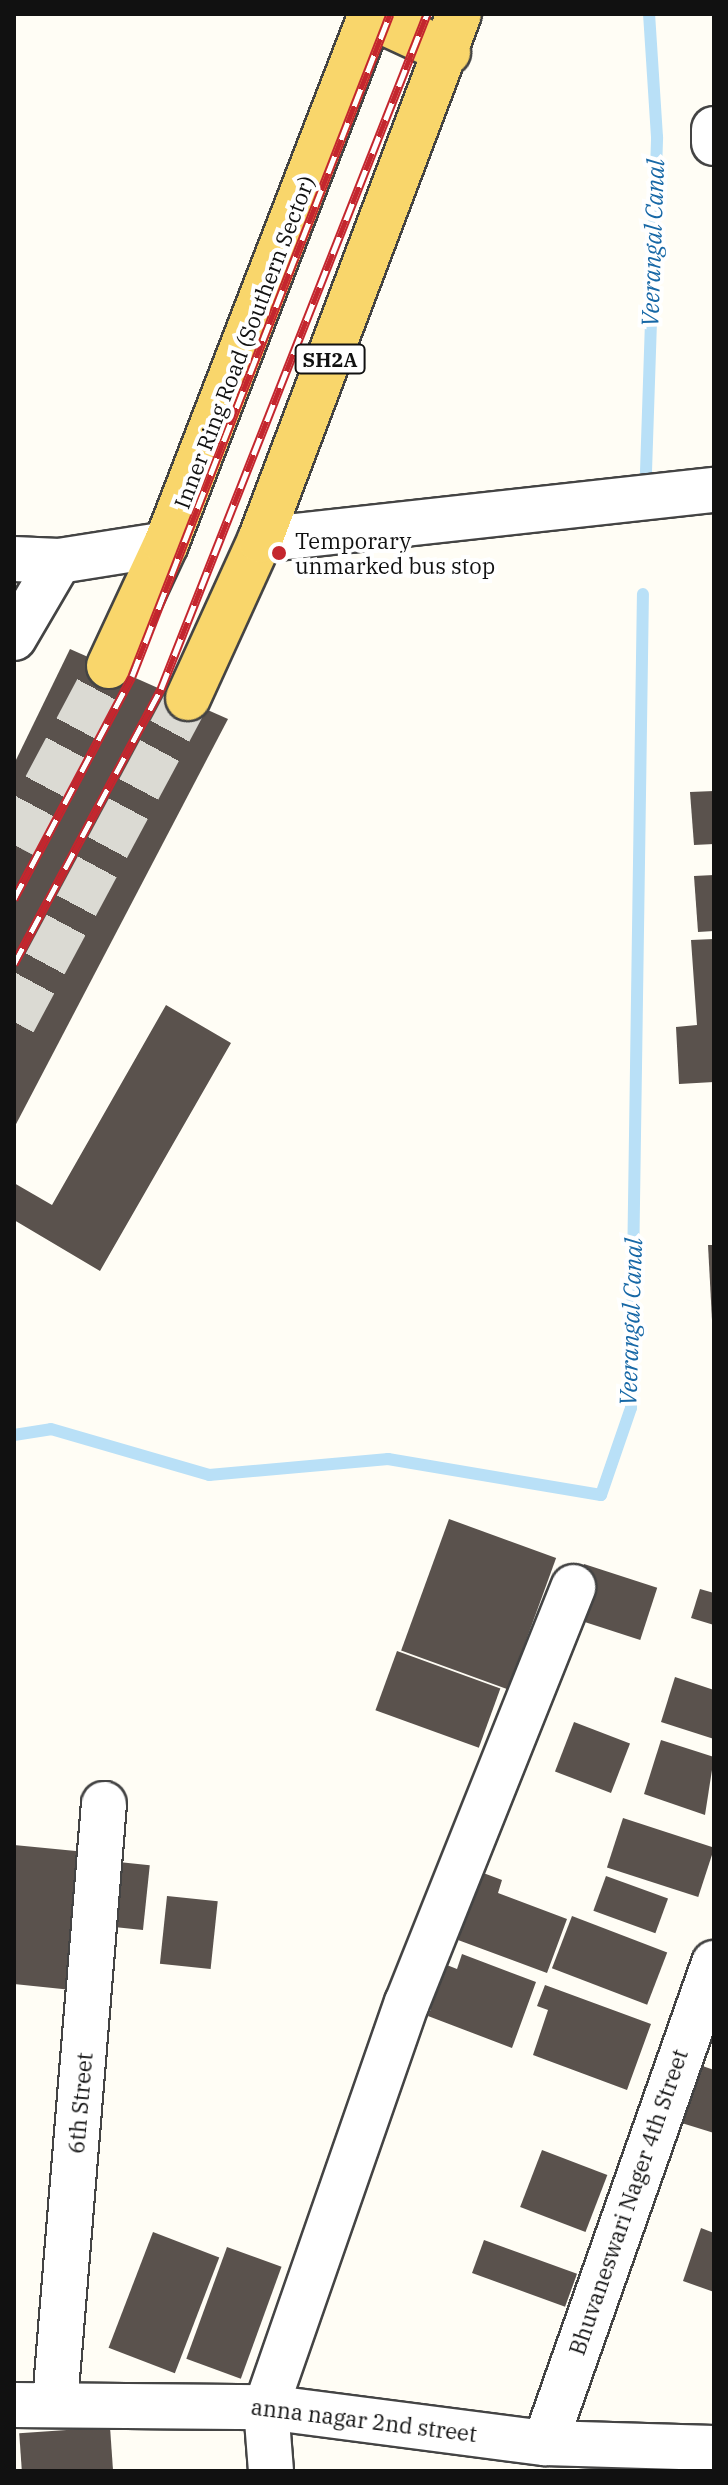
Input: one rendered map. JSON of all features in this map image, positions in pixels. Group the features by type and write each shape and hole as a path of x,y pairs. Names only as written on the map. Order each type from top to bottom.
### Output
{"main road":[{"path":"370,15 454,33"},
{"name":"Inner Ring Road (Southern Sector)","path":"109,666 166,544 370,15"},
{"name":"SH2A","path":"188,698 260,540 454,33"}],"street":[{"path":"714,129 714,143"},
{"path":"260,540 614,504 711,490"},
{"path":"14,559 59,561 166,544"},
{"path":"14,638 59,561"},
{"path":"271,2471 266,2407 407,2003 573,1587"},
{"name":"6th Street","path":"34,2404 104,1804"},
{"name":"Bhuvaneswari Nager 4th Street","path":"540,2451 714,1963"},
{"name":"anna nagar 2nd street","path":"34,2404 266,2407 540,2451 714,2448"}],"building":[{"path":"70,649 228,719 14,1128 14,764"},
{"path":"714,791 714,844 694,845 690,792"},
{"path":"714,875 714,931 698,932 694,876"},
{"path":"714,939 714,1082 679,1084 676,1027 697,1025 691,940"},
{"path":"166,1005 231,1043 100,1271 14,1220 14,1183 52,1205"},
{"path":"708,1245 714,1245 712,1320"},
{"path":"449,1519 556,1558 508,1690 401,1651"},
{"path":"584,1564 657,1588 640,1640 567,1616"},
{"path":"700,1589 714,1593 714,1625 691,1618"},
{"path":"397,1651 500,1689 479,1748 375,1710"},
{"path":"675,1677 714,1690 714,1739 661,1722"},
{"path":"574,1722 630,1744 611,1793 555,1771"},
{"path":"661,1740 714,1757 705,1815 644,1794"},
{"path":"623,1818 714,1848 698,1897 607,1867"},
{"path":"14,1845 86,1852 72,1990 14,1984"},
{"path":"109,1861 150,1865 143,1930 102,1926"},
{"path":"470,1868 502,1880 498,1893 567,1919 547,1973 458,1940 475,1893 463,1888"},
{"path":"606,1876 668,1899 655,1933 593,1911"},
{"path":"167,1896 218,1901 211,1969 160,1964"},
{"path":"572,1916 667,1953 647,2005 552,1968"},
{"path":"462,1954 536,1982 512,2048 428,2016 431,2009 421,2006 429,1958 457,1969"},
{"path":"545,1985 651,2024 627,2090 533,2055 548,2010 537,2006"},
{"path":"691,2062 714,2070 714,2133 672,2120"},
{"path":"542,2150 607,2175 585,2232 520,2207"},
{"path":"701,2228 714,2233 714,2292 683,2281"},
{"path":"153,2232 219,2257 175,2373 109,2348"},
{"path":"484,2240 577,2274 565,2307 472,2273"},
{"path":"227,2247 282,2267 241,2379 186,2359"},
{"path":"110,2427 113,2471 22,2471 19,2433"}],"waterway":[{"name":"Veerangal Canal","path":"646,472 657,137 649,14"},
{"name":"Veerangal Canal","path":"14,1435 51,1429 209,1475 388,1459 601,1495 631,1408 643,594"}],"tunnel":[{"path":"14,845 109,666"},
{"path":"14,1022 188,698"}],"railway":[{"path":"14,899 132,676 390,14"},
{"path":"14,964 161,689 427,14"}],"place":[{"name":"Temporary unmarked bus stop","path":"279,553"}]}
